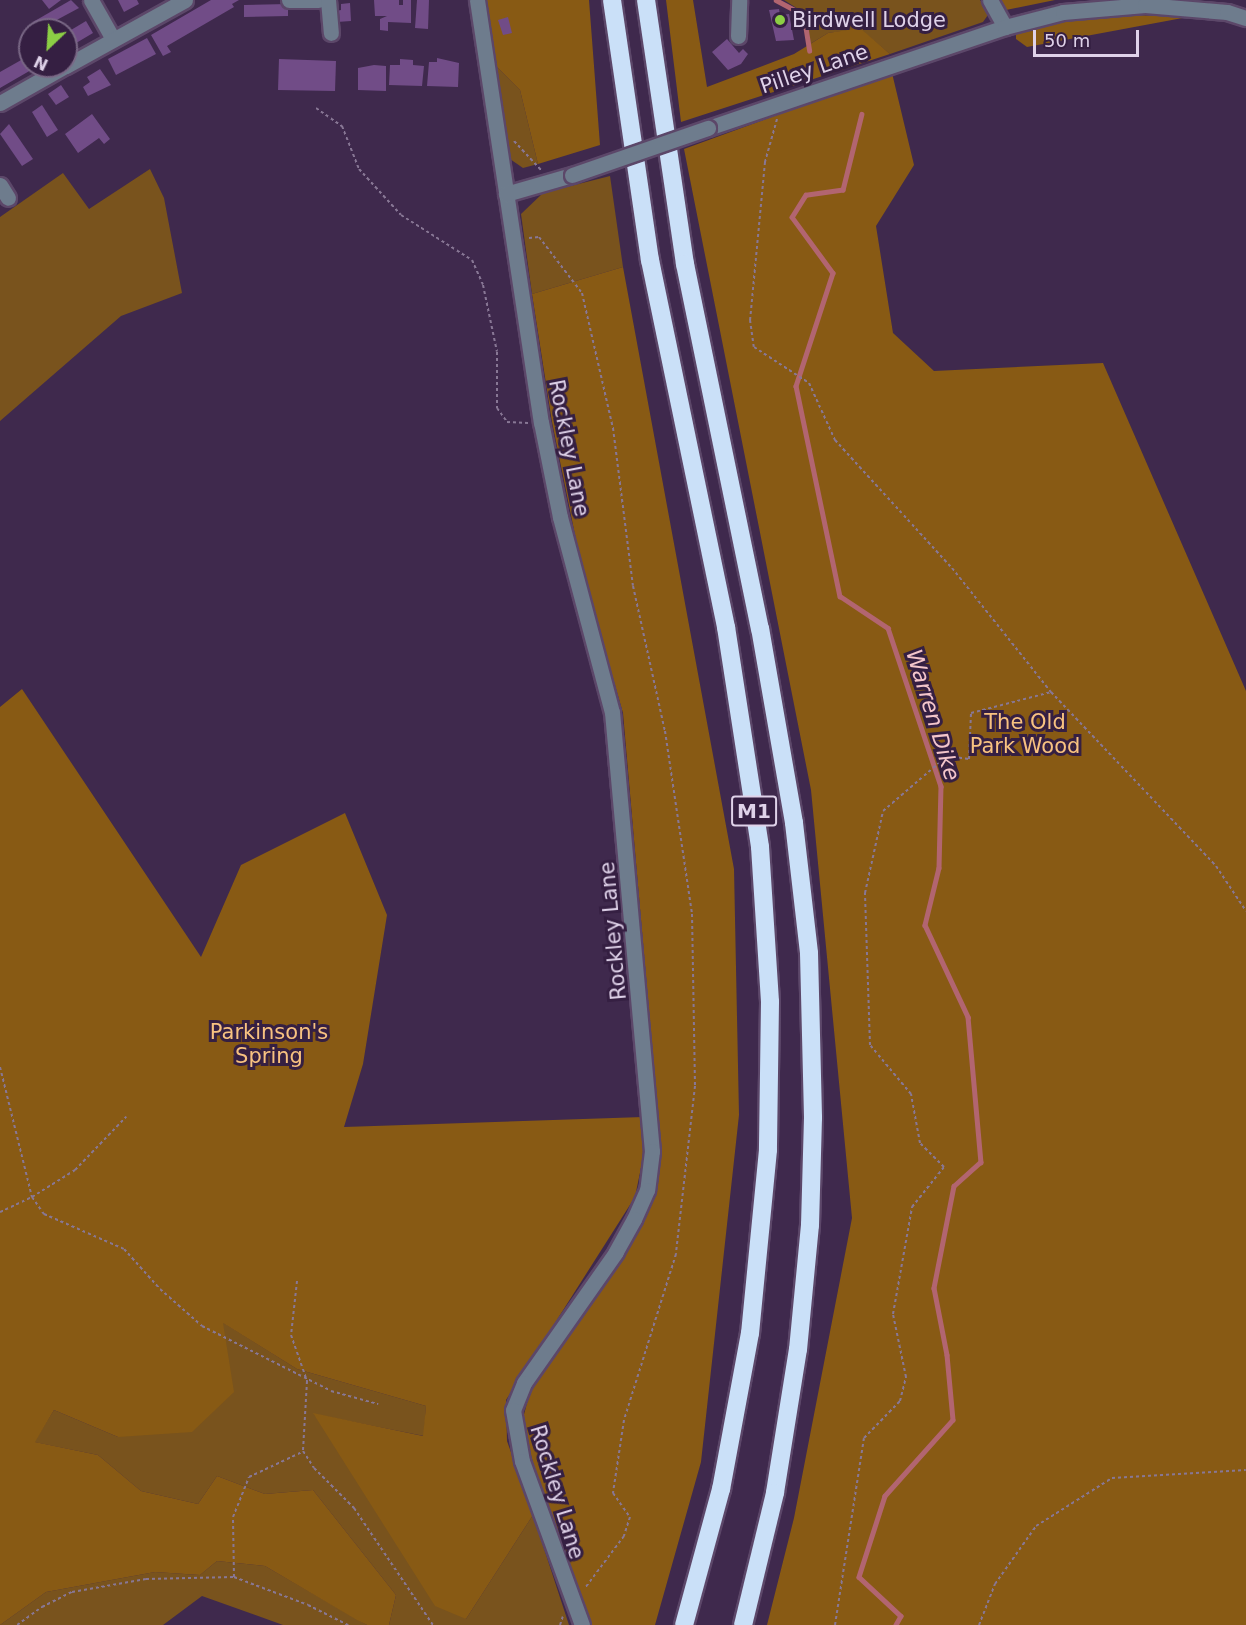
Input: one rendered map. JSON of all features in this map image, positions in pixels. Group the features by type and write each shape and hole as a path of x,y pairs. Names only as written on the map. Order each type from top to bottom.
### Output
{"highway":[{"name":"M1","path":"612,0 650,260 726,627 760,847 770,1002 768,1150 750,1333 721,1489 684,1625"},
{"name":"M1","path":"646,0 685,264 760,628 794,823 808,953 813,1118 810,1225 798,1348 775,1493 743,1625"}],"street":[{"path":"91,0 113,39"},
{"path":"78,59 168,4 185,0"},
{"path":"289,0 318,0"},
{"path":"328,0 331,33"},
{"name":"Rockley Lane","path":"477,0 541,422 575,582 612,712 652,1151 646,1190 634,1219 616,1252 524,1383 513,1410 522,1461 582,1625"},
{"path":"738,36 739,0"},
{"path":"990,0 1005,27"},
{"name":"Pilley Lane","path":"506,194 572,175 1005,27 1063,12 1145,5 1227,12 1246,18"},
{"path":"0,103 45,78"}],"path":[{"path":"774,105 778,117 765,162 750,320 754,347 788,372 809,383 835,440 952,568 1051,693 1216,866 1246,911"},
{"path":"316,108 342,126 359,168 401,215 472,260 483,285 496,352 497,408 507,422 541,422"},
{"path":"494,119 552,181"},
{"path":"834,1625 864,1438 900,1401 906,1377 893,1314 912,1207 944,1167 920,1143 911,1094 870,1045 865,893 883,811 947,756 969,759 971,713 1051,693"},
{"path":"0,1067 32,1197 44,1214 124,1249 160,1289 202,1326 307,1381 378,1404"},
{"path":"0,1212 32,1197 75,1170 126,1117"},
{"path":"297,1281 291,1335 307,1381 303,1451 314,1468 354,1508 433,1625"},
{"path":"234,1577 233,1517 249,1477 303,1451"},
{"path":"979,1625 995,1584 1036,1526 1112,1478 1246,1470"},
{"path":"17,1625 72,1592 146,1579 234,1577 308,1605 348,1625"}],"shaded area":[{"path":"784,0 980,0 990,12 983,22 890,54 860,29 828,33 810,44 806,14"},
{"path":"494,64 520,90 538,164 523,168 510,159"},
{"path":"150,169 164,198 182,293 121,316 0,421 0,217 63,173 89,209"},
{"path":"610,176 623,267 532,294 521,214 543,193"},
{"path":"222,1322 297,1369 426,1406 424,1436 314,1414 466,1619 533,1515 569,1625 389,1625 396,1595 313,1490 265,1494 217,1476 198,1504 141,1491 98,1455 34,1442 54,1410 118,1437"},
{"path":"217,1561 265,1566 367,1625 283,1625 202,1596 163,1625 0,1625 46,1592 155,1572 200,1575"}],"green space":[{"path":"486,0 589,0 600,145 538,164 520,90 494,64"},
{"path":"666,0 693,0 707,87 794,54 828,33 860,28 890,54 681,122"},
{"path":"1000,0 1055,0 1006,10"},
{"path":"1104,14 1188,17 1027,47 1016,39 1016,32 1041,24"},
{"name":"The Old Park Wood","path":"892,73 914,165 876,226 893,333 934,371 1103,363 1246,691 1246,1625 767,1625 794,1518 852,1218 811,790 684,149"},
{"path":"623,267 734,869 739,1115 701,1462 655,1625 592,1625 576,1594 547,1514 522,1422 531,1388 625,1254 653,1197 661,1149 623,713 583,574 552,422 532,294"},
{"name":"Parkinson's Spring","path":"22,689 201,957 241,865 345,813 387,915 363,1064 344,1127 643,1117 644,1153 635,1197 506,1400 507,1441 533,1515 466,1619 435,1606 313,1413 423,1436 426,1406 297,1369 223,1323 234,1392 192,1432 118,1437 54,1410 35,1442 98,1455 141,1491 198,1504 217,1476 265,1494 313,1490 396,1595 389,1625 367,1625 265,1566 217,1561 200,1575 155,1572 46,1592 0,1625 0,707"}],"building":[{"path":"42,0 61,0 49,9"},
{"path":"71,0 79,8 60,18 40,18"},
{"path":"118,0 137,0 139,4 124,12"},
{"path":"211,0 239,0 232,4 234,7 167,46 171,52 163,56 151,35"},
{"path":"374,0 399,0 399,5 403,5 403,0 411,0 411,23 388,22 388,31 380,30 380,19 387,16 375,16"},
{"path":"417,0 429,0 428,29 415,28"},
{"path":"350,3 351,21 337,22 336,11 341,10 341,4"},
{"path":"288,4 288,16 244,17 244,5"},
{"name":"Birdwell Lodge","path":"779,9 780,15 789,14 794,40 776,41 769,10"},
{"path":"508,17 512,33 503,35 498,20"},
{"path":"86,21 93,33 78,42 78,26"},
{"path":"147,38 156,54 116,75 108,59"},
{"path":"727,39 739,53 743,49 748,54 741,64 728,70 712,52"},
{"path":"437,58 459,63 458,87 427,86 429,62 437,62"},
{"path":"279,59 336,61 335,91 278,90"},
{"path":"400,59 413,60 413,65 424,66 422,86 389,85 390,65 400,65"},
{"path":"18,62 18,78 0,88 0,72"},
{"path":"374,65 386,66 386,91 358,90 358,68"},
{"path":"100,69 111,85 88,96 83,87 90,82 87,77"},
{"path":"61,85 69,97 56,105 48,94"},
{"path":"42,105 58,130 47,137 32,112"},
{"path":"92,114 110,139 104,144 99,138 78,153 65,134"},
{"path":"9,124 33,159 22,166 0,134"}],"waterway":[{"name":"Warren Dike","path":"776,0 804,15 810,51"},
{"name":"Warren Dike","path":"862,114 843,190 806,195 792,217 833,273 796,386 840,596 888,628 941,786 939,868 925,925 968,1017 981,1162 954,1186 934,1288 947,1355 953,1420 885,1496 859,1577 901,1616 896,1625"}],"place":[{"name":"Birdwell Lodge","path":"780,20"}]}
